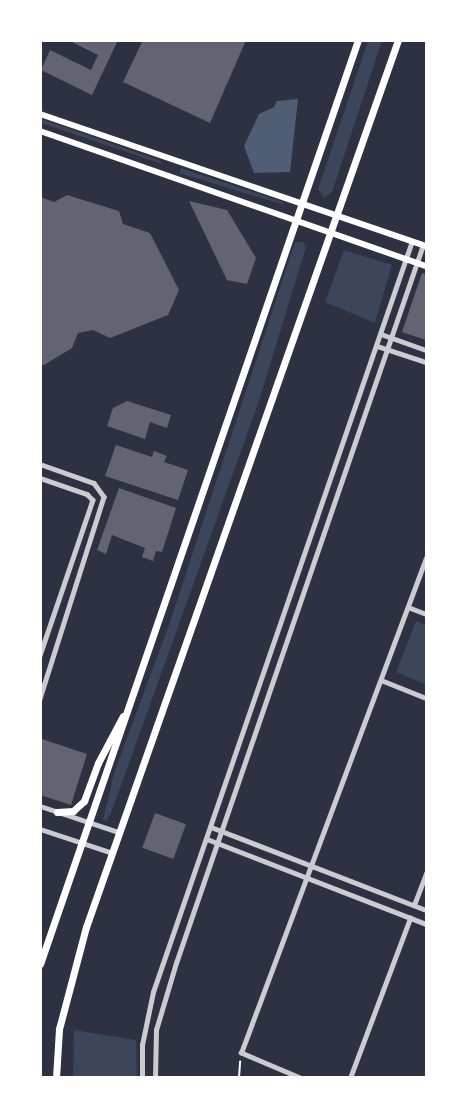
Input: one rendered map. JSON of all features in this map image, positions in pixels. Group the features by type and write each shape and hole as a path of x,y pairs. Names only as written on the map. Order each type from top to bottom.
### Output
{"main road":[{"path":"40,964 358,40"},
{"path":"56,1077 59,1029 69,982 111,852 328,232 398,40"},
{"path":"40,114 425,246"},
{"path":"40,131 426,266"},
{"path":"57,812 73,811 84,801 98,763 134,695"}],"street":[{"path":"142,1077 142,1045 153,992 412,241"},
{"path":"154,1077 156,1030 163,1004 353,447 425,246"},
{"path":"381,334 426,350"},
{"path":"377,346 426,362"},
{"path":"342,443 353,447"},
{"path":"40,464 94,483 102,491 104,505 40,699"},
{"path":"40,478 87,494 93,500 40,656"},
{"path":"300,1077 241,1053 426,558"},
{"path":"408,607 426,614"},
{"path":"381,680 426,698"},
{"path":"40,806 118,832"},
{"path":"211,827 426,910"},
{"path":"40,829 111,852"},
{"path":"207,840 426,924"},
{"path":"414,905 426,873"},
{"path":"350,1077 410,918"}],"path":[{"path":"239,1077 241,1053"}],"shaded area":[{"path":"368,41 382,41 332,192 324,198 318,189"},
{"path":"298,99 290,172 254,173 244,146 259,114 274,107 277,101"},
{"path":"42,119 161,161 162,164 41,123"},
{"path":"181,168 283,202 284,205 179,173"},
{"path":"295,242 303,242 306,247 258,404 114,805 107,821 103,820 114,773 169,625"},
{"path":"344,250 392,265 375,323 325,302"},
{"path":"416,621 426,625 426,685 396,672"},
{"path":"74,1030 136,1040 137,1077 73,1077"}],"building":[{"path":"68,40 118,40 92,95 41,70 50,50 91,70 98,55"},
{"path":"143,40 246,40 210,123 123,82"},
{"path":"67,195 119,211 123,224 150,233 179,290 168,315 110,338 93,330 78,333 72,348 44,365 40,364 40,197 54,202"},
{"path":"189,201 227,210 256,258 247,284 227,280"},
{"path":"422,273 426,274 426,340 402,332"},
{"path":"127,401 171,415 167,428 150,422 145,439 107,426 113,408"},
{"path":"116,445 152,457 154,451 167,456 164,462 188,470 178,500 105,476"},
{"path":"119,488 176,508 162,552 156,551 153,561 142,557 145,548 112,535 106,554 97,550"},
{"path":"42,739 87,754 71,805 40,795"},
{"path":"155,813 186,824 173,859 142,848"}]}
